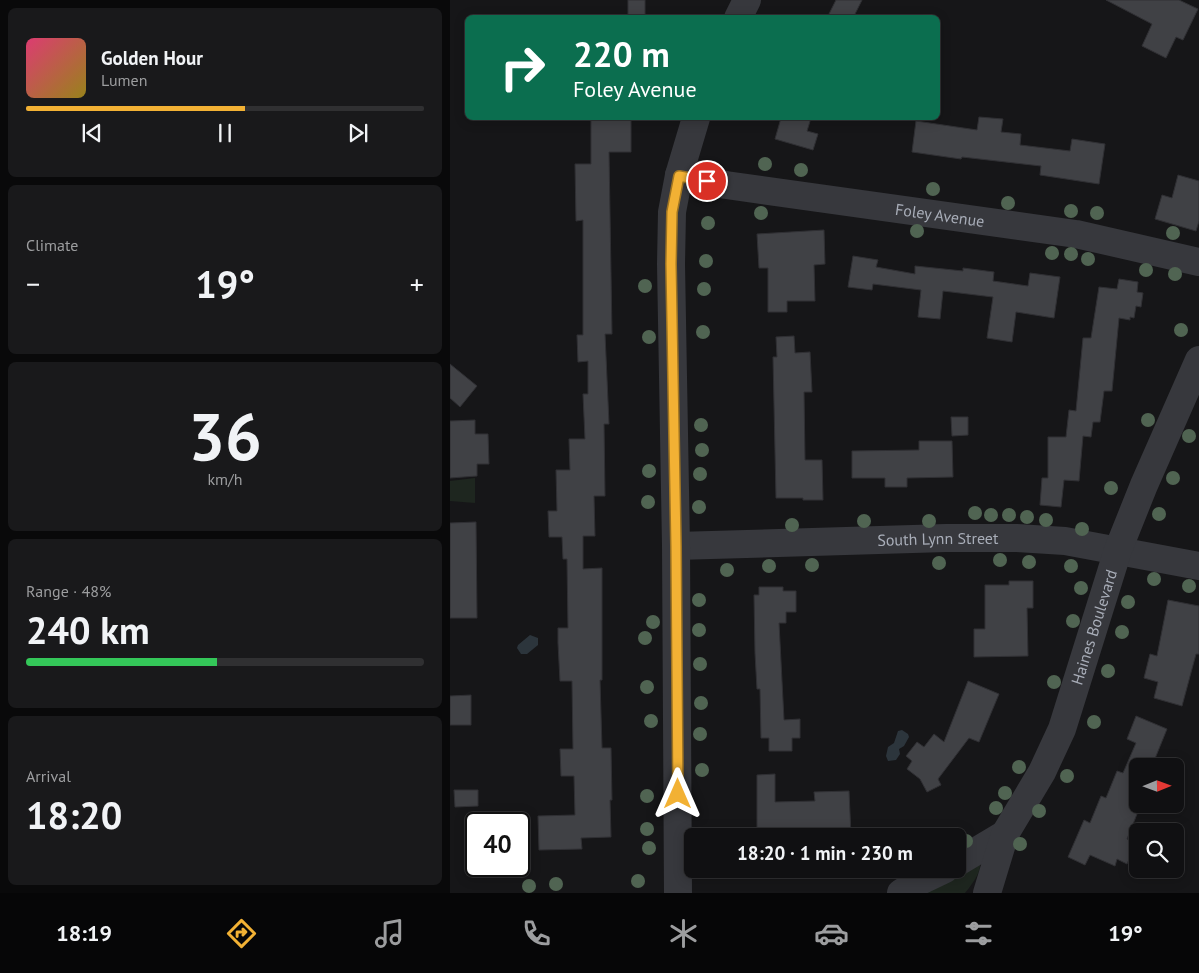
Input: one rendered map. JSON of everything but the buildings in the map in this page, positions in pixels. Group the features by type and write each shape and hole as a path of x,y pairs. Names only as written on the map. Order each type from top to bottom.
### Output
{"street":[{"path":"740,15 747,0"},
{"path":"678,893 672,212 679,176 695,120"},
{"name":"Foley Avenue","path":"679,176 726,185 1076,234 1199,262"},
{"name":"Haines Boulevard","path":"987,893 1005,834 1042,772 1062,729 1118,550 1144,485 1199,360"},
{"name":"South Lynn Street","path":"676,546 946,538 1017,538 1065,541 1199,566"},
{"path":"966,857 1005,834"},
{"path":"901,893 926,878"}],"shaded area":[{"path":"475,478 475,503 450,501 450,481"},
{"path":"530,635 538,638 538,645 527,654 521,654 517,648 518,645"},
{"path":"902,730 909,737 904,746 899,749 900,754 896,760 888,761 886,756 888,747 894,743 898,731"},
{"path":"980,859 978,873 965,893 920,893 946,878 966,878 966,867"}],"route":[{"path":"678,794 671,264 672,212 679,176 707,181"}]}
